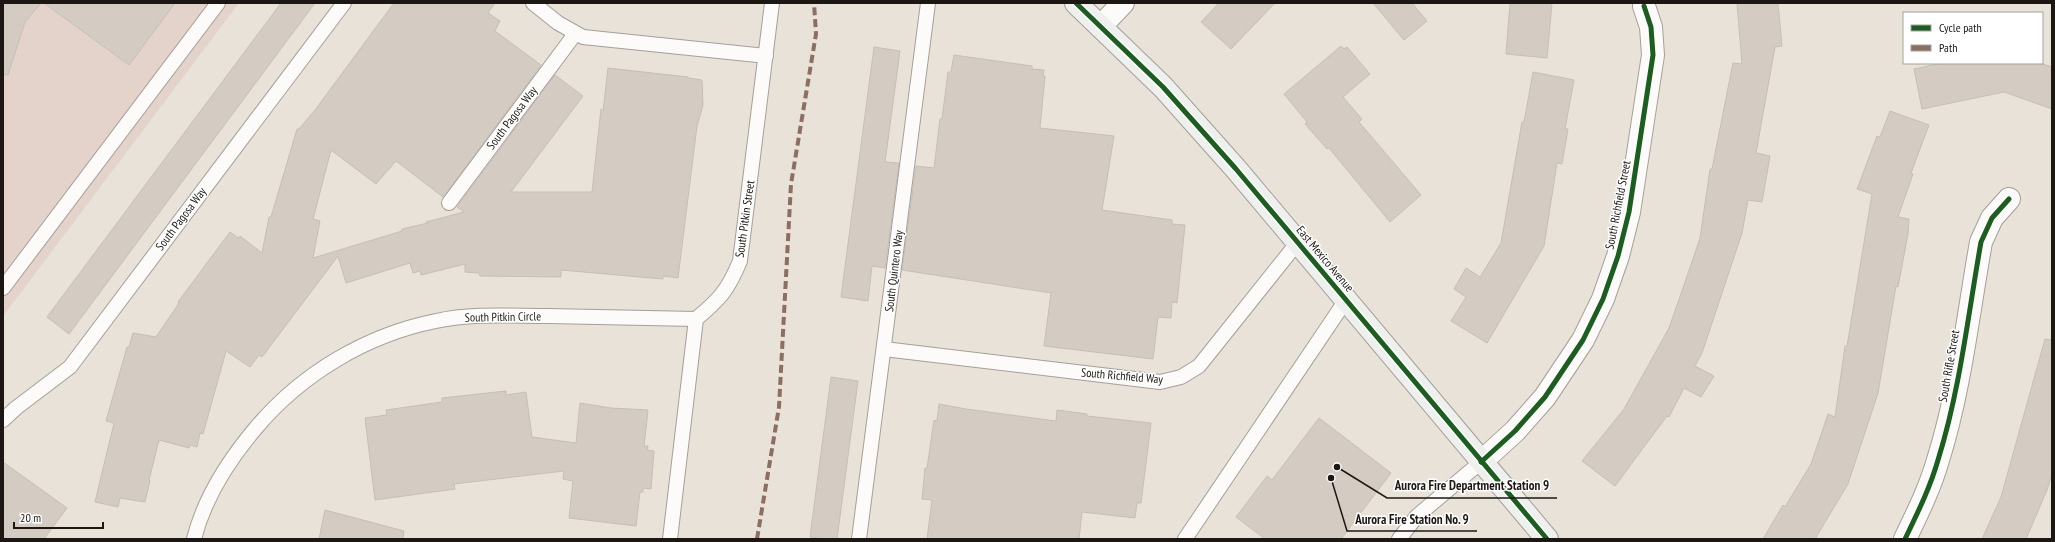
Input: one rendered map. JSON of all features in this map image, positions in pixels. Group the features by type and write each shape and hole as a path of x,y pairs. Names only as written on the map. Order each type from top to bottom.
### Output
{"street":[{"name":"East Mexico Avenue","path":"1076,3 1163,87 1236,169 1547,539"},
{"path":"1101,26 1123,3"},
{"name":"South Richfield Street","path":"1481,462 1515,431 1545,396 1583,340 1603,298 1618,256 1629,212 1653,55 1651,27 1644,6"},
{"name":"South Rifle Street","path":"1905,539 1918,513 1938,462 1952,408 1980,242 1992,218 2009,199"}],"lane":[{"path":"3,288 218,3"},
{"name":"South Pagosa Way","path":"3,420 16,408 70,367 344,3"},
{"path":"533,3 575,34 583,37 766,56"},
{"name":"South Pitkin Street","path":"696,319 717,302 730,284 740,261 772,3"},
{"name":"South Quintero Way","path":"860,539 928,3"},
{"name":"South Pagosa Way","path":"449,202 575,34"},
{"name":"South Richfield Way","path":"884,349 1160,382 1181,377 1199,366 1298,242"},
{"path":"1184,539 1346,300"},
{"name":"South Pitkin Circle","path":"194,539 212,492 237,451 270,411 308,378 349,352 389,334 436,321 479,315 696,319"},
{"path":"670,539 696,319"},
{"path":"1399,539 1417,516 1481,462"}],"shaded area":[{"path":"3,3 239,3 3,316"}],"building":[{"path":"3,3 41,3 25,22 8,75 3,74"},
{"path":"44,3 175,3 129,65"},
{"path":"281,3 315,3 69,334 47,317"},
{"path":"394,3 495,3 488,13 500,21 495,31 541,65 443,197 396,161 376,184 331,150 313,219 320,221 313,258 402,231 402,229 464,212 457,207 555,75 583,96 511,192 592,192 601,109 603,111 608,68 688,77 702,80 703,105 697,126 678,278 663,276 663,279 561,270 561,277 480,276 479,273 465,272 465,264 421,275 420,271 413,273 410,263 346,283 338,256 262,357 259,355 250,367 226,351 203,434 200,433 197,447 190,445 189,448 159,440 145,502 120,498 118,507 95,502 114,423 106,421 127,347 129,347 133,333 156,337 179,303 178,302 230,232 238,238 240,236 262,253 269,217 271,217 297,129 299,129 315,110"},
{"path":"1219,3 1275,3 1231,49 1201,22"},
{"path":"1373,3 1412,3 1427,21 1404,40"},
{"path":"1510,3 1552,3 1547,58 1506,54"},
{"path":"1737,3 1778,3 1782,46 1775,47 1756,153 1770,156 1762,202 1748,200 1742,233 1702,353 1695,366 1714,376 1701,397 1684,388 1669,417 1667,416 1615,486 1582,461 1624,409 1669,328 1700,238 1710,169 1712,169 1733,63 1742,64"},
{"path":"1341,46 1344,49 1347,47 1370,74 1343,97 1362,119 1359,122 1421,195 1390,222 1329,148 1327,149 1305,124 1307,122 1284,94"},
{"path":"874,47 900,51 885,162 899,163 885,268 872,266 868,301 841,297"},
{"path":"954,55 1032,66 1032,69 1044,70 1043,76 1045,76 1040,128 1114,136 1102,210 1172,220 1172,224 1185,225 1177,303 1172,302 1171,318 1158,317 1153,359 1044,346 1051,293 902,270 916,166 934,168 948,72 951,72"},
{"path":"1937,64 2043,64 2052,67 2052,109 2004,92 1922,109 1914,69"},
{"path":"1533,72 1574,80 1565,129 1568,129 1562,164 1557,163 1544,246 1487,343 1451,321 1466,297 1454,289 1466,268 1480,277 1501,243 1522,122 1524,122"},
{"path":"1890,111 1929,125 1911,173 1913,174 1898,217 1909,219 1908,234 1898,287 1896,286 1878,393 1848,484 1815,539 1763,539 1783,505 1785,507 1811,464 1828,414 1835,417 1845,346 1847,346 1872,194 1857,189 1877,136 1880,137"},
{"path":"2045,339 2052,340 2052,474 2047,490 2026,539 1982,539 2001,497"},
{"path":"831,377 858,381 837,539 825,539 810,537"},
{"path":"506,391 506,395 526,392 532,437 576,443 580,403 611,408 648,410 644,446 648,446 647,450 654,451 651,489 643,488 643,492 640,492 636,526 569,518 573,481 563,479 564,471 454,484 455,489 375,500 365,418 387,415 386,410 442,402 442,398"},
{"path":"939,404 1056,421 1057,410 1087,414 1087,416 1151,423 1141,503 1137,503 1135,518 1082,512 1079,539 927,539 932,500 922,499 925,468 927,468 934,420 937,421"},
{"path":"1319,418 1391,473 1341,539 1265,539 1236,517 1267,476 1272,480"},
{"path":"3,462 67,508 44,539 3,539"},
{"path":"325,510 404,531 403,539 319,539"}],"marked path":[{"path":"757,539 779,407 791,184 816,34 814,3"}],"cycle path":[{"path":"1076,3 1163,87 1236,169 1547,539"},
{"path":"1481,462 1515,431 1545,397 1583,340 1603,299 1618,256 1629,212 1653,55 1651,27 1644,6"},
{"path":"1905,539 1931,481 1946,434 1958,380 1981,242 1992,218 2009,199"}],"place":[{"name":"Aurora Fire Department Station 9","path":"1337,467"},
{"name":"Aurora Fire Station No. 9","path":"1331,478"}]}
